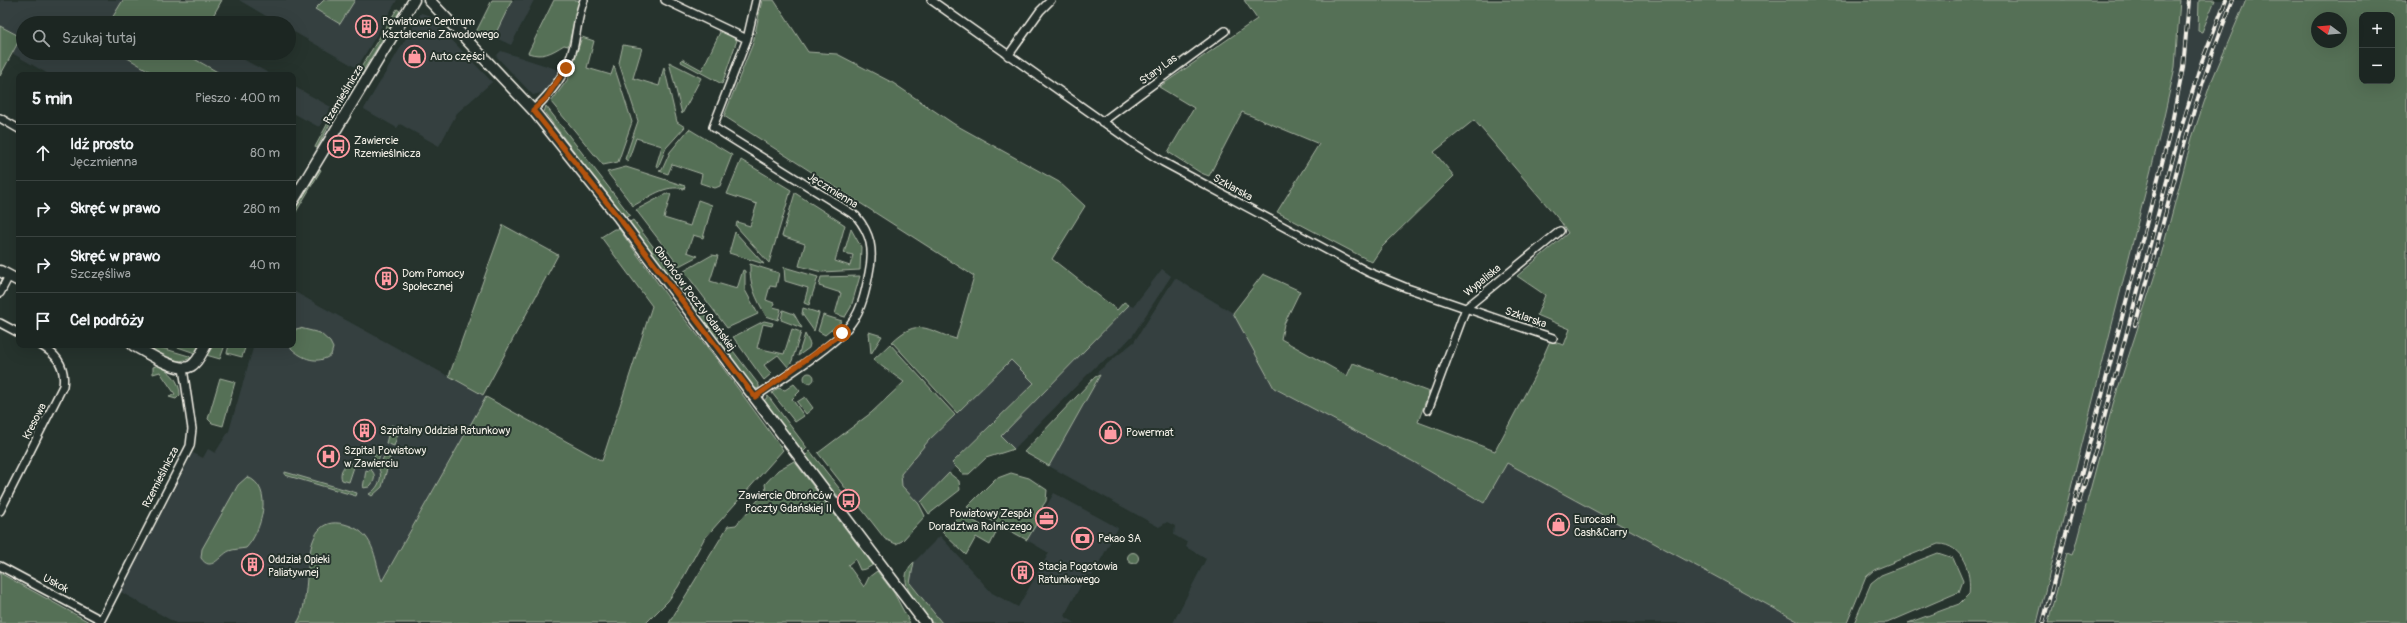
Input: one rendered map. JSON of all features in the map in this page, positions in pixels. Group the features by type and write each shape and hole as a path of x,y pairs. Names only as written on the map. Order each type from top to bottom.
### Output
{"street":[{"name":"Rzemieślnicza","path":"296,196 414,0"},
{"name":"Obrońców Poczty Gdańskiej","path":"429,0 533,110 619,218 925,623"},
{"path":"533,110 546,98 566,68 584,0"},
{"path":"665,0 747,39"},
{"name":"Jęczmienna","path":"755,397 819,351 852,322 868,280 872,250 870,236 856,216 713,127 747,39 756,0"},
{"name":"Szklarska","path":"931,0 1102,122 1163,162 1368,272 1408,288 1553,338"},
{"path":"1008,56 1040,11 1051,0"},
{"name":"Stary Las","path":"1102,122 1225,31"},
{"path":"0,118 16,127"},
{"name":"Wypaliska","path":"1428,410 1466,308 1560,231"},
{"path":"0,293 5,273 16,279"},
{"path":"0,323 16,332"},
{"name":"Kresowa","path":"0,511 63,386 64,372 59,362 50,350 46,348"},
{"path":"139,348 170,365 183,368 191,366 204,348"},
{"name":"Rzemieślnicza","path":"101,620 190,446 192,429 183,368"},
{"name":"Uskok","path":"0,566 101,620"}],"shaded area":[{"path":"0,0 123,0 113,16 16,16 16,34 0,26"},
{"path":"239,0 397,0 357,68 296,33 296,16 266,16"},
{"path":"512,0 534,0 511,45 494,37"},
{"path":"2180,0 2199,0 2198,31 2202,32 2215,0 2246,0 2224,50 2177,194 2160,259 2113,404 2075,547 2072,555 2067,553 2048,623 2037,623 2161,130 2179,37"},
{"path":"421,13 428,15 492,82 457,113 439,146 400,124 397,128 364,109"},
{"path":"16,46 16,55 12,53"},
{"path":"501,51 559,70 545,92 533,95 496,56"},
{"path":"24,60 131,60 151,72 45,72"},
{"path":"196,60 245,60 267,72 218,72"},
{"path":"296,88 331,107 319,127 296,115"},
{"path":"1162,269 1171,276 1133,335 1114,355 1097,365 1014,449 1001,436 1129,305 1133,307"},
{"path":"1175,278 1233,313 1274,388 1412,461 1484,503 1507,463 1801,623 1173,623 1206,559 1186,547 1188,543 1174,535 1175,526 1167,522 1159,527 1049,466 1100,375 1096,373 1134,342"},
{"name":"Szpital Powiatowy w Zawierciu","path":"296,293 486,397 358,623 176,623 121,592 193,453 203,458 208,449 215,453 229,431 253,348 296,348"},
{"path":"1011,360 1034,383 952,462 956,466 919,504 902,486 901,474 929,440"},
{"path":"1054,493 1118,528 1092,576 1087,574 1064,616 1075,623 942,623 910,582 914,562 940,536 992,593 1018,607 1049,553 1027,540"}],"green space":[{"path":"123,0 222,0 213,16 113,16"},
{"path":"324,0 355,0 340,24 315,9"},
{"path":"492,0 512,0 494,37 475,34"},
{"path":"554,0 580,0 568,46 564,45 543,55 528,53"},
{"path":"762,0 774,0 808,52 837,54 893,83 954,124 1059,182 1085,206 1052,259 1117,310 1124,302 1129,305 1001,436 1014,449 986,458 969,474 963,474 952,463 1034,383 1011,360 957,413 892,342 901,334 916,328 929,329 956,339 974,276 724,116 753,43"},
{"path":"1244,0 2180,0 2175,67 2161,130 2037,623 1908,623 1959,604 1969,594 1969,577 1960,554 1947,545 1938,544 1874,570 1866,577 1847,623 1801,623 1507,463 1484,503 1412,461 1274,388 1233,313 1263,274 1300,291 1284,324 1281,339 1347,376 1353,363 1429,392 1418,422 1495,451 1535,375 1550,341 1564,345 1570,329 1537,315 1545,295 1517,276 1568,233 1561,222 1474,120 1434,152 1454,176 1382,247 1372,262 1277,212 1319,144 1242,112 1209,176 1201,173 1168,152 1194,108 1159,87 1257,19"},
{"path":"2199,0 2215,0 2202,32 2198,31"},
{"path":"2246,0 2407,0 2407,623 2048,623 2067,553 2072,555 2075,547 2113,404 2160,259 2192,138 2210,85"},
{"path":"397,9 400,11 350,92 347,90"},
{"path":"0,26 16,34 16,46 0,76"},
{"path":"721,30 737,40 722,84 681,62 682,59 702,70"},
{"path":"582,37 594,41 587,68 611,75 614,66 632,122 618,162 603,165 551,102 568,79"},
{"path":"623,45 642,48 633,78 659,86 664,67 677,122 685,127 666,148 658,167 656,166 662,146 636,138 628,161 625,159 638,121 619,63"},
{"path":"131,60 196,60 218,72 151,72"},
{"path":"669,62 701,78 682,114"},
{"path":"546,106 630,215 625,218 544,112"},
{"path":"330,119 332,120 317,148 315,147"},
{"path":"689,129 732,155 720,186 715,188 700,183 702,174 672,164 668,174 659,171 662,170 670,152"},
{"path":"741,160 791,190 769,263 736,226 737,222 750,226 757,204 727,194"},
{"path":"626,167 685,186 684,189 670,188 658,192 633,206 607,172"},
{"path":"320,169 321,170 296,212 296,208"},
{"path":"795,193 845,225 835,261 850,266 853,255 844,253 851,229 861,247 860,270 822,272 799,266 805,244 782,236"},
{"path":"666,194 671,194 664,218 690,226 698,200 712,205 703,238 693,235 687,252 698,256 679,266 636,210"},
{"path":"633,220 721,336 717,339 628,223"},
{"path":"503,225 558,255 483,395 449,376"},
{"path":"614,229 619,229 675,307 712,353 783,450 704,539 678,587 668,601 646,623 297,623 302,611 305,595 312,543 318,531 328,524 344,524 362,533 372,546 382,581 486,397 602,461 652,306 601,237"},
{"path":"735,232 764,264 729,253"},
{"path":"712,255 718,256 710,281 737,289 743,270 745,271 745,290 758,314 727,328 684,271"},
{"path":"750,264 779,273 776,287 770,286 766,300 774,303 773,307 781,309 778,320 766,316 759,303 752,285"},
{"path":"784,267 818,277 809,305 804,303 808,288 785,281"},
{"path":"860,276 851,307 845,317 835,314 841,293 819,286 821,277"},
{"path":"803,308 819,313 814,331 802,314"},
{"path":"783,310 794,314 802,328 781,320"},
{"path":"823,315 842,321 825,335 818,331"},
{"path":"764,321 773,323 772,326 763,324 757,348 784,354 792,329 801,332 792,361 788,367 778,355 764,365 771,374 764,380 733,337"},
{"path":"300,328 320,333 330,342 333,348 331,355 321,360 316,360 305,358 295,352 291,348 296,348 296,329"},
{"path":"869,332 882,336 871,354"},
{"path":"805,334 810,344 809,348 798,356"},
{"path":"724,339 759,385 759,389 754,388 720,343"},
{"path":"890,344 955,415 929,440 901,474 902,486 919,504 925,516 902,541 896,544 885,539 818,453 871,413 904,382 873,360"},
{"path":"152,348 162,348 189,356 191,358 181,361 171,359 152,350"},
{"path":"181,348 198,348 195,353"},
{"path":"210,348 224,348 220,359 206,355"},
{"path":"228,348 245,348 242,357 227,353"},
{"path":"158,365 174,377 180,390 180,395 176,399 169,397 175,394 160,372 153,374 153,367"},
{"path":"807,373 811,373 813,374 813,382 807,383 804,380 804,376"},
{"path":"1100,375 1049,466 1024,452 1095,377"},
{"path":"220,378 235,382 223,426 212,423 208,419"},
{"path":"794,384 800,391 792,399 804,416 795,422 772,393 778,388 785,390"},
{"path":"768,396 807,448 803,452 764,401"},
{"path":"805,397 813,408 806,414 797,402"},
{"path":"391,425 400,428 394,446 386,443"},
{"path":"810,451 846,497 843,500 833,491 805,456"},
{"path":"375,454 380,455 378,462 381,463 384,456 390,458 382,487 372,496 369,494 379,483 380,478 379,469 372,462"},
{"path":"794,461 873,565 866,569 860,570 855,559 848,565 864,587 869,577 877,571 894,593 910,623 669,623 728,526 736,525 766,491 765,484 778,470"},
{"path":"350,463 354,467 349,482 342,480 341,472 344,467"},
{"path":"370,469 374,473 373,483 369,487 363,488 366,470 369,471"},
{"path":"285,472 357,493 356,496 285,475"},
{"path":"949,473 959,481 960,490 929,514 921,502"},
{"path":"1011,473 1029,478 1047,490 1046,501 1042,507 1045,509 1027,540 967,507 995,479"},
{"path":"247,477 256,482 261,490 263,500 263,511 256,532 246,548 229,551 212,564 208,564 201,558 202,549 238,485"},
{"path":"961,514 996,533 990,545 976,537 966,555 942,532"},
{"path":"1133,552 1137,554 1139,558 1137,562 1133,564 1129,562 1127,558 1129,554"},
{"path":"1938,553 1953,558 1963,581 1959,592 1887,623 1854,623 1871,583 1881,575"},
{"path":"914,562 910,583 942,623 932,623 910,594 906,577 908,569"},
{"path":"0,573 91,623 0,623"}],"railway":[{"path":"2043,623 2170,132 2183,68 2189,0"},
{"path":"2079,502 2097,445 2179,135 2202,61 2226,0"},
{"path":"2135,325 2191,120 2217,40 2233,0"}],"place":[{"name":"Powiatowe Centrum Kształcenia Zawodowego","path":"366,27"},
{"name":"Auto części","path":"415,56"},
{"name":"Zawiercie Rzemieślnicza","path":"338,146"},
{"name":"Dom Pomocy Społecznej","path":"386,279"},
{"name":"Szpitalny Oddział Ratunkowy","path":"365,430"},
{"name":"Powermat","path":"1111,432"},
{"name":"Szpital Powiatowy w Zawierciu","path":"328,456"},
{"name":"Zawiercie Obrońców Poczty Gdańskiej II","path":"848,501"},
{"name":"Powiatowy Zespół Doradztwa Rolniczego","path":"1047,519"},
{"name":"Eurocash Cash&Carry","path":"1559,525"},
{"name":"Pekao SA","path":"1083,538"},
{"name":"Oddział Opieki Paliatywnej","path":"252,565"},
{"name":"Stacja Pogotowia Ratunkowego","path":"1022,572"}],"route":[{"path":"566,68 546,98 533,110 619,218 755,397 809,359 842,333"}]}
